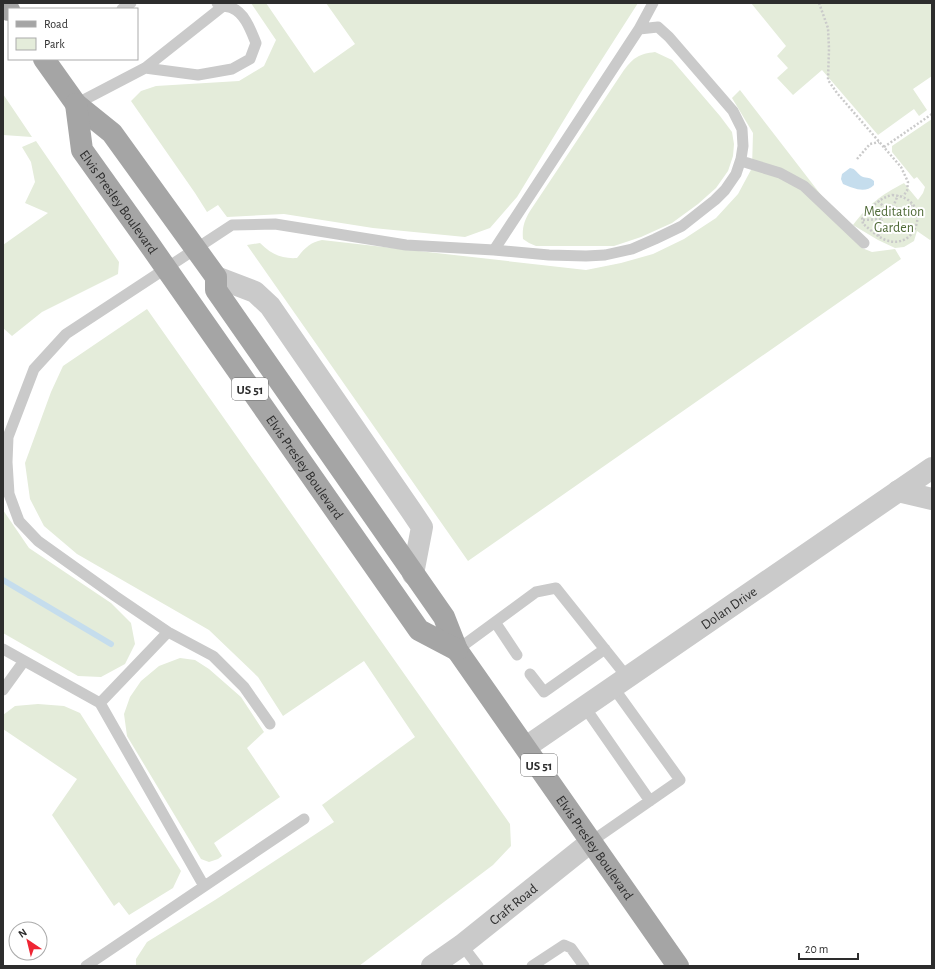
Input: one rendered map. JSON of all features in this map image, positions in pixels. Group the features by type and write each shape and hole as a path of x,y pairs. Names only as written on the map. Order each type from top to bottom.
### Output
{"main road":[{"name":"Elvis Presley Boulevard","path":"45,60 76,104 112,133 216,277 216,290 444,617 457,650 678,966"},
{"name":"Elvis Presley Boulevard","path":"76,104 82,150 419,630 457,650"}],"street":[{"path":"216,277 254,292 270,306 412,512 422,528 414,574"},
{"name":"Dolan Drive","path":"526,747 932,468"},
{"path":"898,491 932,499"},
{"name":"Craft Road","path":"432,966 592,841"}],"lane":[{"path":"494,250 639,29 653,3"},
{"path":"76,104 145,68 221,4 233,8 245,19 256,43 250,59 232,69 198,75 145,68"},
{"path":"270,724 244,687 213,656 168,632 38,541 19,521 9,494 7,462 8,437 34,369 66,334 232,226 275,224 406,245 549,255 586,256 605,255 632,249 682,226 715,200 725,190 736,174 741,161 743,146 742,129 733,111 669,37 658,27 639,29"},
{"path":"741,161 780,173 804,186 864,243"},
{"path":"457,650 536,592 556,588 605,649 620,682 680,780 592,841"},
{"path":"495,622 517,655"},
{"path":"100,703 168,632"},
{"path":"3,649 100,703 204,886"},
{"path":"530,674 544,692 605,649"},
{"path":"3,690 24,661"},
{"path":"584,706 650,801"},
{"path":"86,966 99,962 204,886 304,819"},
{"path":"462,944 478,966"},
{"path":"532,966 564,945 571,948 584,966"}],"path":[{"path":"818,3 828,28 828,80 837,93 901,167 908,182 907,191 902,196"},
{"path":"884,147 932,114"},
{"path":"857,159 870,144 879,142"},
{"path":"892,195 902,196 913,204 918,218 917,226 913,233 907,238 892,242 885,240 863,224 862,217 878,201 884,197 892,195"},
{"path":"893,207 898,195"},
{"path":"878,201 886,209"},
{"path":"878,236 883,229 881,218 886,209 893,207 904,210 913,204"}],"green space":[{"path":"251,3 266,3 314,73 355,44 326,3 638,3 581,92 517,197 490,228 465,237 373,228 284,214 227,217 218,205 207,212 131,101 141,91 156,86 239,81 264,66 276,40"},
{"path":"751,3 932,3 932,76 913,89 927,110 919,116 914,109 878,135 822,70 793,95 777,78 788,68 777,56 786,46"},
{"path":"655,52 672,60 732,132 734,144 733,156 728,171 716,188 698,204 672,223 641,237 614,246 536,246 523,239 524,225 530,211 624,70 637,57"},
{"path":"740,90 862,248 872,252 895,249 901,259 468,561 247,245 260,243 268,250 281,257 297,258 308,246 314,242 322,240 586,270 621,263 653,254 684,239 716,218 738,194 752,168 753,133 732,98"},
{"path":"3,94 32,137 3,135"},
{"name":"Meditation Garden","path":"932,119 932,239 930,240 917,231 914,241 904,247 895,248 853,225 864,211 876,201 904,183 918,200 925,187 917,177 914,179 892,152 892,146"},
{"path":"36,141 119,262 118,274 42,312 12,336 3,328 3,245 48,213 25,203 35,182 31,162 22,147"},
{"path":"147,309 510,824 511,846 493,865 359,966 136,966 136,959 147,942 215,900 334,822 322,805 415,737 364,661 283,716 258,677 209,630 77,554 44,526 30,499 25,463 51,392 63,366"},
{"path":"3,510 29,548 111,603 131,623 135,644 125,664 101,677 78,676 3,633"},
{"path":"180,658 195,660 209,669 241,697 264,732 247,748 280,797 214,843 222,856 209,862 201,859 127,736 124,714 130,697 141,681 159,666"},
{"path":"38,704 64,706 80,713 181,871 173,888 129,915 119,902 114,906 52,815 77,779 3,729 3,715 15,706"}],"water":[{"path":"850,168 855,170 863,177 872,179 874,181 874,185 863,190 843,184 841,179 842,174"}],"waterway":[{"path":"3,580 111,644"}]}
